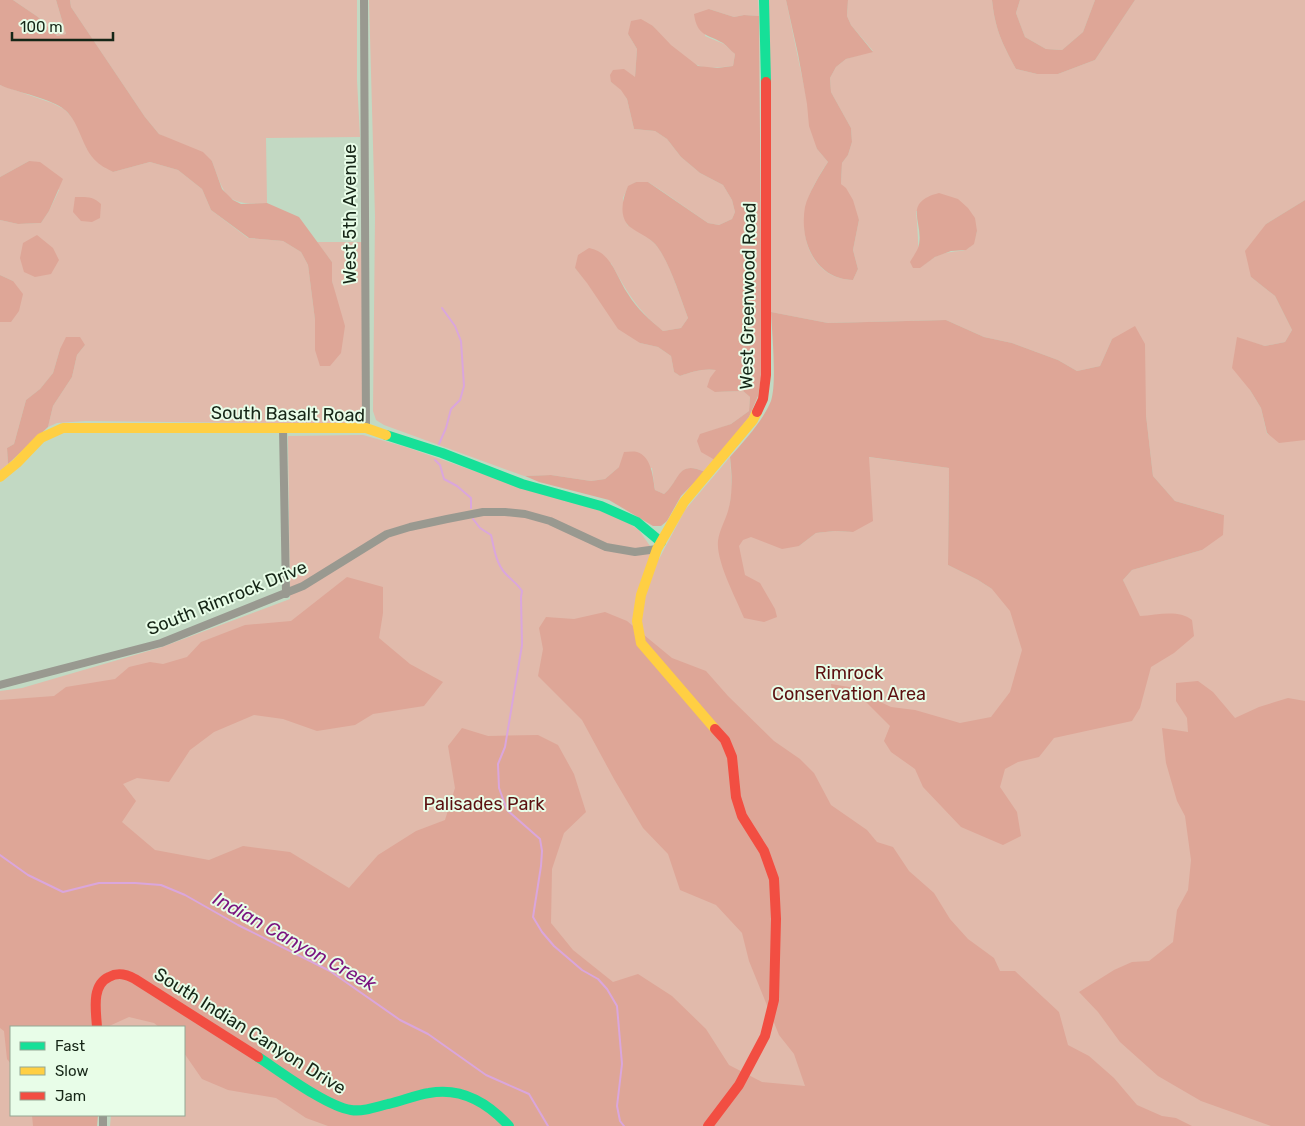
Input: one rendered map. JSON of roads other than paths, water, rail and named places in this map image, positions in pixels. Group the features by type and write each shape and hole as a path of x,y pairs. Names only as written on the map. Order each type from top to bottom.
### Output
{"street":[{"name":"West 5th Avenue","path":"364,0 366,428"},
{"name":"West Greenwood Road","path":"708,1126 739,1085 765,1036 774,1000 776,919 774,879 764,851 742,816 736,798 732,757 725,740 641,642 637,621 641,595 659,546 684,502 753,420 763,399 766,375 766,76 764,0"},
{"name":"South Basalt Road","path":"0,477 17,463 41,438 63,428 366,428 442,453 522,484 601,506 637,522 659,546"},
{"path":"283,429 286,594"},
{"name":"South Rimrock Drive","path":"0,685 162,643 303,586 387,534 410,526 483,512 505,512 525,514 550,522 606,547 635,552 659,546"},
{"name":"South Indian Canyon Drive","path":"97,1026 96,1000 98,988 105,978 121,974 135,979 322,1098 338,1106 352,1110 368,1109 427,1093 448,1091 463,1094 476,1100 497,1114 509,1126"}],"waterway":[{"path":"439,444 451,409 460,400 464,386 461,341 455,326 442,308"},
{"path":"435,460 440,465 444,479 457,486 471,498 471,508"},
{"path":"473,519 480,528 491,535 499,565 522,591 522,645 505,747 498,764 499,788 507,810 540,839 542,851 541,866 533,917 542,932 554,946 582,970 598,979 607,989 617,1006 622,1064 617,1106 620,1121 624,1126"},
{"name":"Indian Canyon Creek","path":"0,855 28,875 63,892 99,883 135,883 161,885 185,895 238,925 330,971 400,1020 428,1034 486,1075 529,1094 548,1126"}],"park label":[{"name":"Rimrock Conservation Area","path":"849,683"},
{"name":"Palisades Park","path":"484,804"}]}
